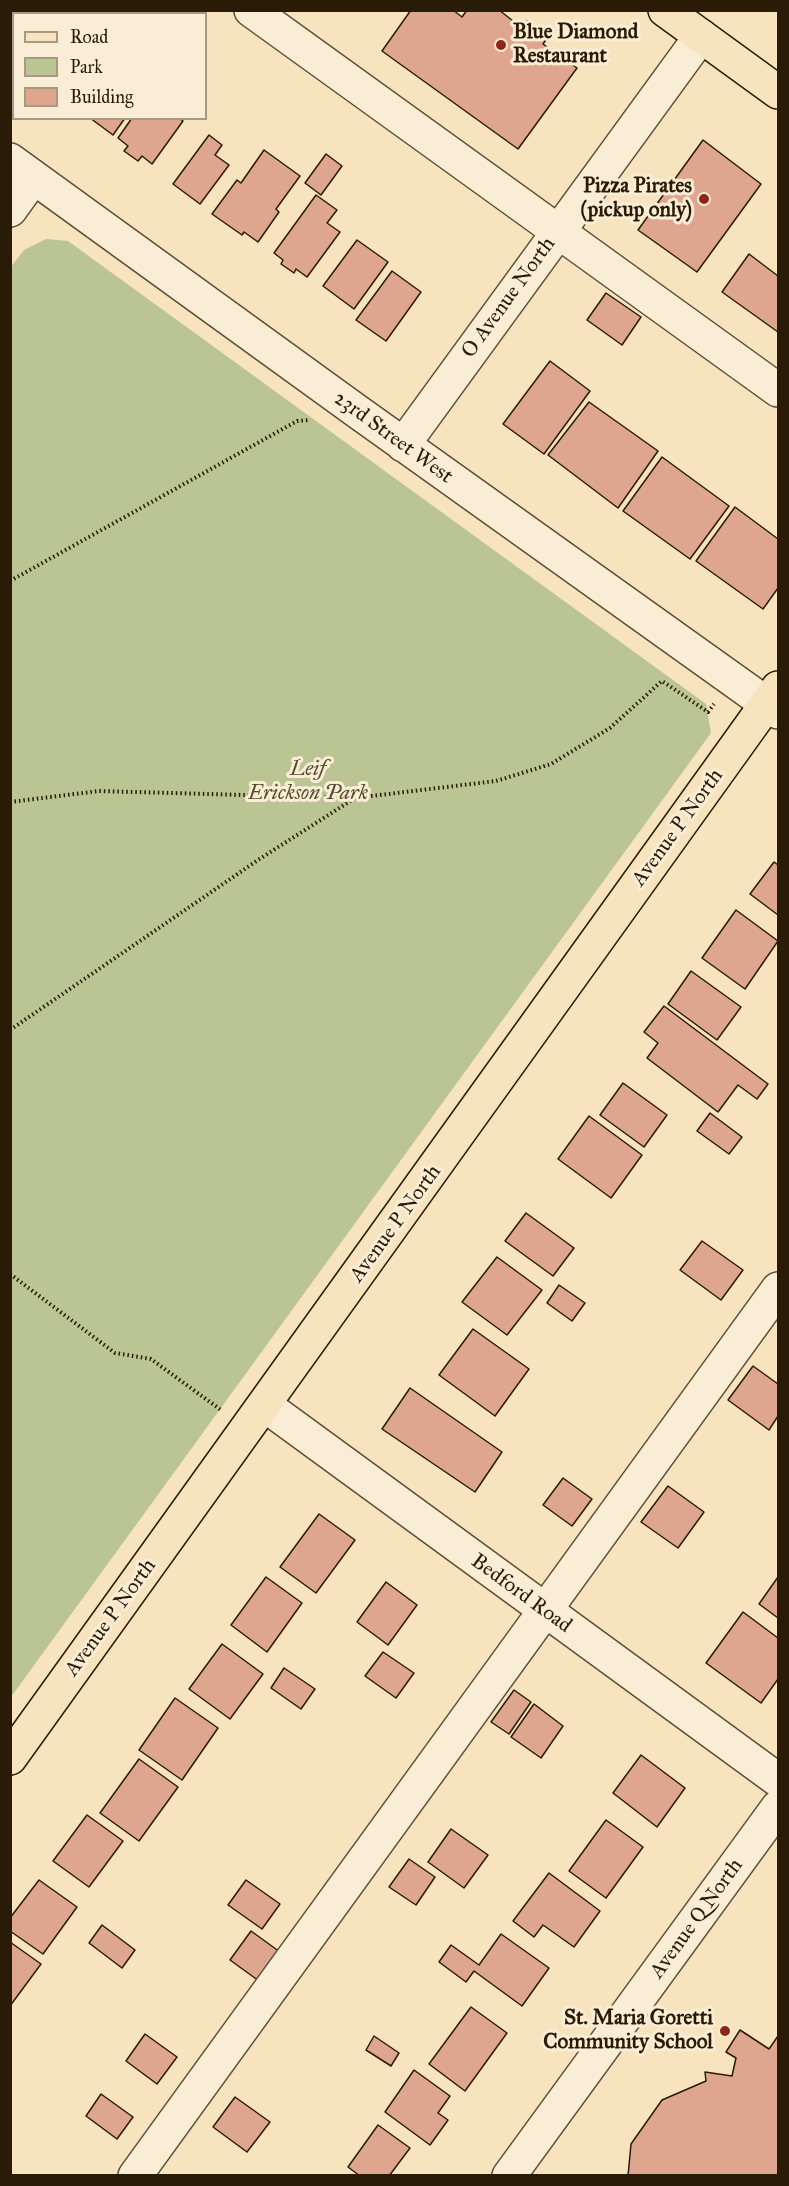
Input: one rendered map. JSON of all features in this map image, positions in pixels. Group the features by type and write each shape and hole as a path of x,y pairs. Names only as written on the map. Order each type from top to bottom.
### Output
{"main road":[{"path":"665,10 778,92"},
{"name":"Avenue P North","path":"10,1758 775,701"}],"street":[{"path":"251,10 778,390"},
{"name":"O Avenue North","path":"403,445 701,36"},
{"path":"10,210 22,169"},
{"name":"23rd Street West","path":"22,169 734,681 775,701"},
{"path":"135,2175 778,1289"},
{"name":"Bedford Road","path":"256,1418 544,1611 778,1780"},
{"name":"Avenue Q North","path":"509,2175 778,1807"}],"path":[{"path":"10,581 297,421 358,412"},
{"path":"10,802 99,791 355,798 496,781 551,764 610,728 662,681 708,712 734,681"},
{"path":"10,1030 258,860 355,798"},
{"path":"10,1274 115,1353 151,1359 256,1418"}],"green space":[{"name":"Leif Erickson Park","path":"46,239 68,241 706,704 711,733 11,1697 10,268 24,250"}],"building":[{"path":"411,10 453,10 462,17 467,10 499,10 522,28 527,21 548,37 543,44 577,68 518,149 382,51"},
{"path":"12,23 12,67 10,66 10,25"},
{"path":"93,120 124,120 113,135"},
{"path":"131,120 183,121 152,164 142,156 138,161 124,151 128,146 118,138"},
{"path":"209,135 222,145 215,155 229,165 200,204 173,184"},
{"path":"703,140 761,184 697,272 638,230"},
{"path":"264,150 300,176 276,209 279,212 258,242 244,232 242,235 212,214 237,180 241,183"},
{"path":"326,154 342,166 321,195 305,183"},
{"path":"316,195 337,210 327,223 340,232 307,277 296,269 294,273 281,264 283,260 274,253"},
{"path":"357,240 388,262 354,309 323,286"},
{"path":"749,254 778,276 778,332 722,292"},
{"path":"392,271 421,292 386,341 356,320"},
{"path":"606,293 641,317 622,345 587,320"},
{"path":"550,361 590,391 544,454 503,424"},
{"path":"589,402 658,451 618,508 548,455"},
{"path":"662,457 729,506 690,559 623,511"},
{"path":"735,507 778,539 778,588 763,609 696,561"},
{"path":"774,862 778,865 778,915 750,894"},
{"path":"736,910 778,941 745,989 702,958"},
{"path":"691,971 741,1007 717,1040 668,1004"},
{"path":"664,1006 768,1084 757,1099 738,1085 718,1112 647,1058 658,1043 644,1032"},
{"path":"623,1083 667,1115 644,1147 600,1115"},
{"path":"710,1113 742,1137 729,1154 697,1131"},
{"path":"589,1116 642,1155 611,1198 558,1159"},
{"path":"526,1213 574,1248 553,1276 505,1241"},
{"path":"702,1241 743,1270 721,1300 680,1270"},
{"path":"497,1257 542,1290 507,1335 462,1302"},
{"path":"559,1285 585,1303 572,1321 547,1303"},
{"path":"473,1329 529,1369 495,1416 439,1375"},
{"path":"753,1366 778,1384 778,1416 769,1430 728,1400"},
{"path":"410,1388 502,1452 475,1492 382,1429"},
{"path":"563,1478 592,1499 572,1526 543,1505"},
{"path":"668,1486 704,1512 678,1548 641,1522"},
{"path":"319,1514 355,1540 316,1593 280,1567"},
{"path":"266,1577 302,1603 267,1652 231,1625"},
{"path":"778,1577 778,1618 759,1604"},
{"path":"386,1582 417,1605 388,1645 357,1622"},
{"path":"743,1612 778,1638 778,1679 761,1703 706,1663"},
{"path":"222,1644 263,1674 230,1719 189,1689"},
{"path":"383,1652 414,1673 396,1698 365,1676"},
{"path":"284,1668 315,1689 301,1709 271,1688"},
{"path":"514,1690 531,1702 509,1734 491,1722"},
{"path":"175,1698 218,1728 182,1780 139,1750"},
{"path":"534,1704 563,1726 541,1758 511,1737"},
{"path":"641,1755 685,1788 657,1827 613,1793"},
{"path":"139,1759 178,1787 139,1841 100,1813"},
{"path":"87,1815 123,1841 89,1887 53,1861"},
{"path":"606,1820 643,1847 606,1898 569,1871"},
{"path":"451,1829 488,1855 464,1888 428,1862"},
{"path":"409,1859 435,1877 416,1905 389,1887"},
{"path":"549,1873 600,1911 574,1947 543,1925 534,1937 513,1921"},
{"path":"39,1880 77,1907 43,1954 10,1931 10,1918"},
{"path":"246,1880 280,1904 262,1929 228,1905"},
{"path":"102,1925 135,1950 122,1968 89,1943"},
{"path":"251,1931 280,1952 259,1981 230,1960"},
{"path":"501,1934 549,1968 522,2006 474,1971 466,1982 439,1962 451,1945 479,1965"},
{"path":"10,1942 41,1964 10,2006"},
{"path":"471,2007 507,2033 465,2091 429,2064"},
{"path":"740,2030 769,2049 778,2036 778,2176 628,2176 631,2144 662,2100 706,2081 705,2072 732,2076 736,2058 726,2052"},
{"path":"145,2034 177,2057 157,2084 126,2061"},
{"path":"374,2036 399,2053 391,2066 366,2050"},
{"path":"414,2070 450,2096 438,2113 448,2120 430,2145 385,2112"},
{"path":"101,2094 133,2117 117,2139 86,2116"},
{"path":"235,2097 270,2122 247,2152 213,2127"},
{"path":"378,2125 410,2148 389,2176 360,2176 348,2167"}],"place":[{"name":"Blue Diamond Restaurant","path":"501,45"},
{"name":"Pizza Pirates (pickup only)","path":"704,199"},
{"name":"St. Maria Goretti Community School","path":"725,2031"}]}
